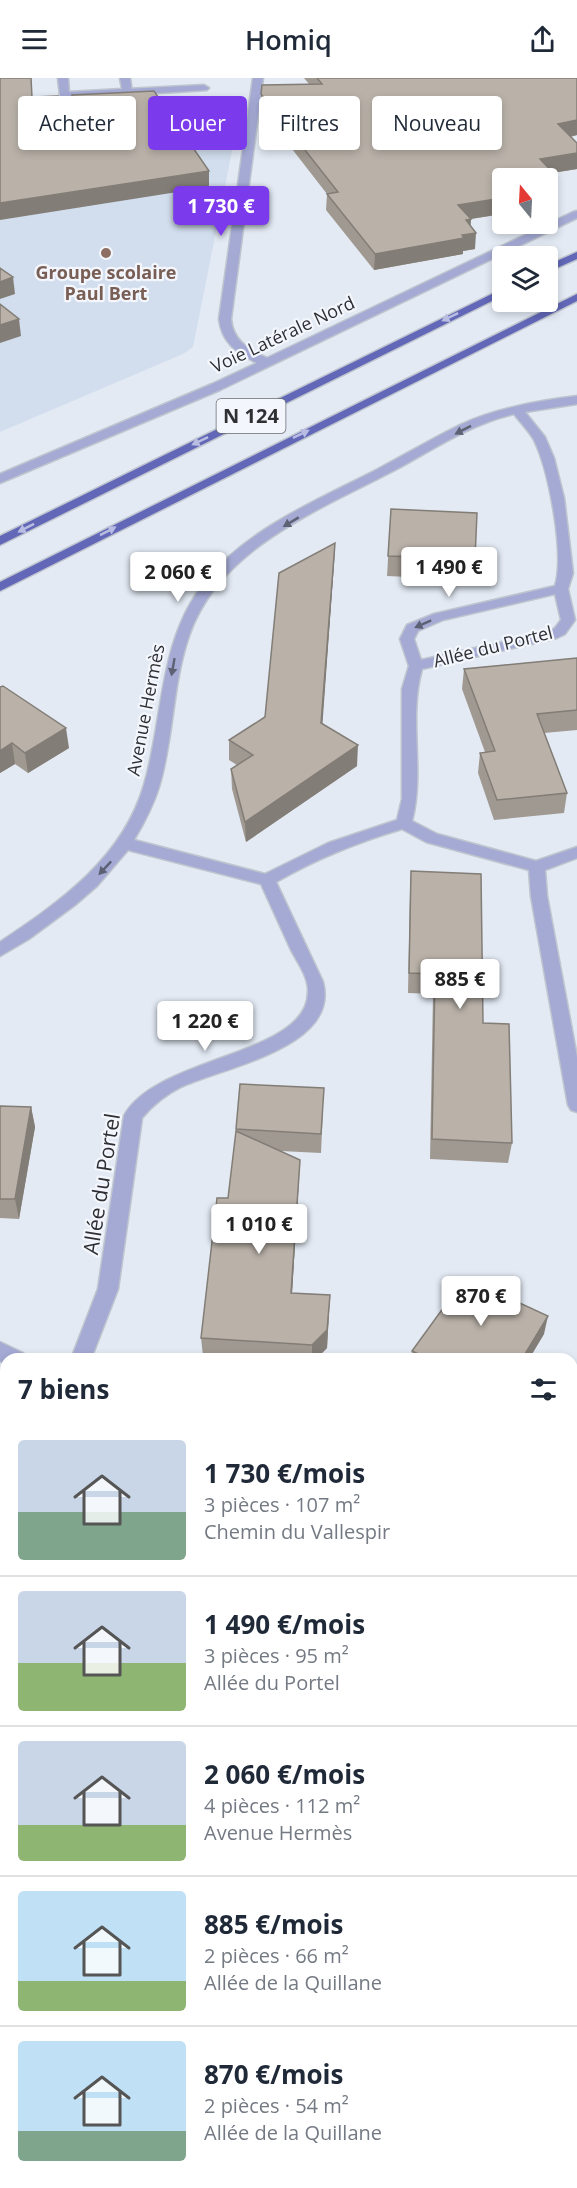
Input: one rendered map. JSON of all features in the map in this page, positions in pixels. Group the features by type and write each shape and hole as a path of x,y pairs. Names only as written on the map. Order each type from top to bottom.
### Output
{"highway":[{"path":"558,264 577,255"},
{"name":"N 124","path":"0,541 492,297"},
{"name":"N 124","path":"0,587 577,297"}],"street":[{"path":"63,78 65,95 204,88"},
{"path":"125,78 127,92"},
{"path":"258,78 225,330 234,344 265,362"},
{"name":"Voie Latérale Nord","path":"0,479 216,387 577,214"},
{"name":"Avenue Hermès","path":"0,950 39,925 75,897 127,844 142,815 152,787 178,644 204,590 241,554 307,513 478,422 517,410 577,400"},
{"name":"Allée du Portel","path":"416,666 560,631 565,626 568,615 561,589 566,573 558,498 548,458 539,437 517,410"},
{"name":"Allée du Portel","path":"404,823 410,799 409,690 416,666 407,639 412,628 421,623 561,589"},
{"path":"127,844 267,880 297,862 373,832 404,823 432,838 537,867 577,852"},
{"path":"537,867 539,896 577,1105"},
{"name":"Allée du Portel","path":"83,1353 108,1289 133,1116 140,1103 166,1086 284,1040 306,1025 314,1016 318,995 315,983 267,880"}],"shaded area":[{"name":"Groupe scolaire Paul Bert","path":"148,140 148,150 232,150 193,347 183,354 0,432 0,148 136,150 136,141"}],"building":[{"path":"0,78 31,78 32,96 18,96 18,150 136,150 136,96 72,95 154,91 157,96 148,96 148,150 195,150 209,171 0,203"},
{"path":"317,78 577,78 577,120 558,124 577,143 577,153 540,159 548,168 492,168 492,200 458,205 471,219 466,220 476,233 462,235 464,238 375,254 327,194 338,192 305,150 360,150 360,96 263,96 261,94 262,85 322,84"},
{"path":"0,268 13,277 0,282"},
{"path":"0,304 19,319 0,325"},
{"path":"391,509 477,513 475,559 388,556"},
{"path":"335,543 321,723 358,745 245,822 231,769 253,755 229,740 265,717 279,573"},
{"path":"577,658 577,710 537,714 567,793 497,800 480,753 495,751 464,669"},
{"path":"3,686 66,728 25,753 12,743 0,751 0,687"},
{"path":"411,871 481,874 483,1023 509,1024 512,1143 432,1139 435,974 409,973"},
{"path":"240,1084 324,1088 321,1134 236,1129"},
{"path":"0,1106 31,1107 15,1199 0,1199"},
{"path":"236,1131 300,1160 291,1293 330,1295 327,1330 312,1345 201,1338 217,1198 228,1198"},
{"path":"465,1278 548,1316 526,1353 416,1353 412,1351"}],"place":[{"name":"Groupe scolaire Paul Bert","path":"106,253"}]}
